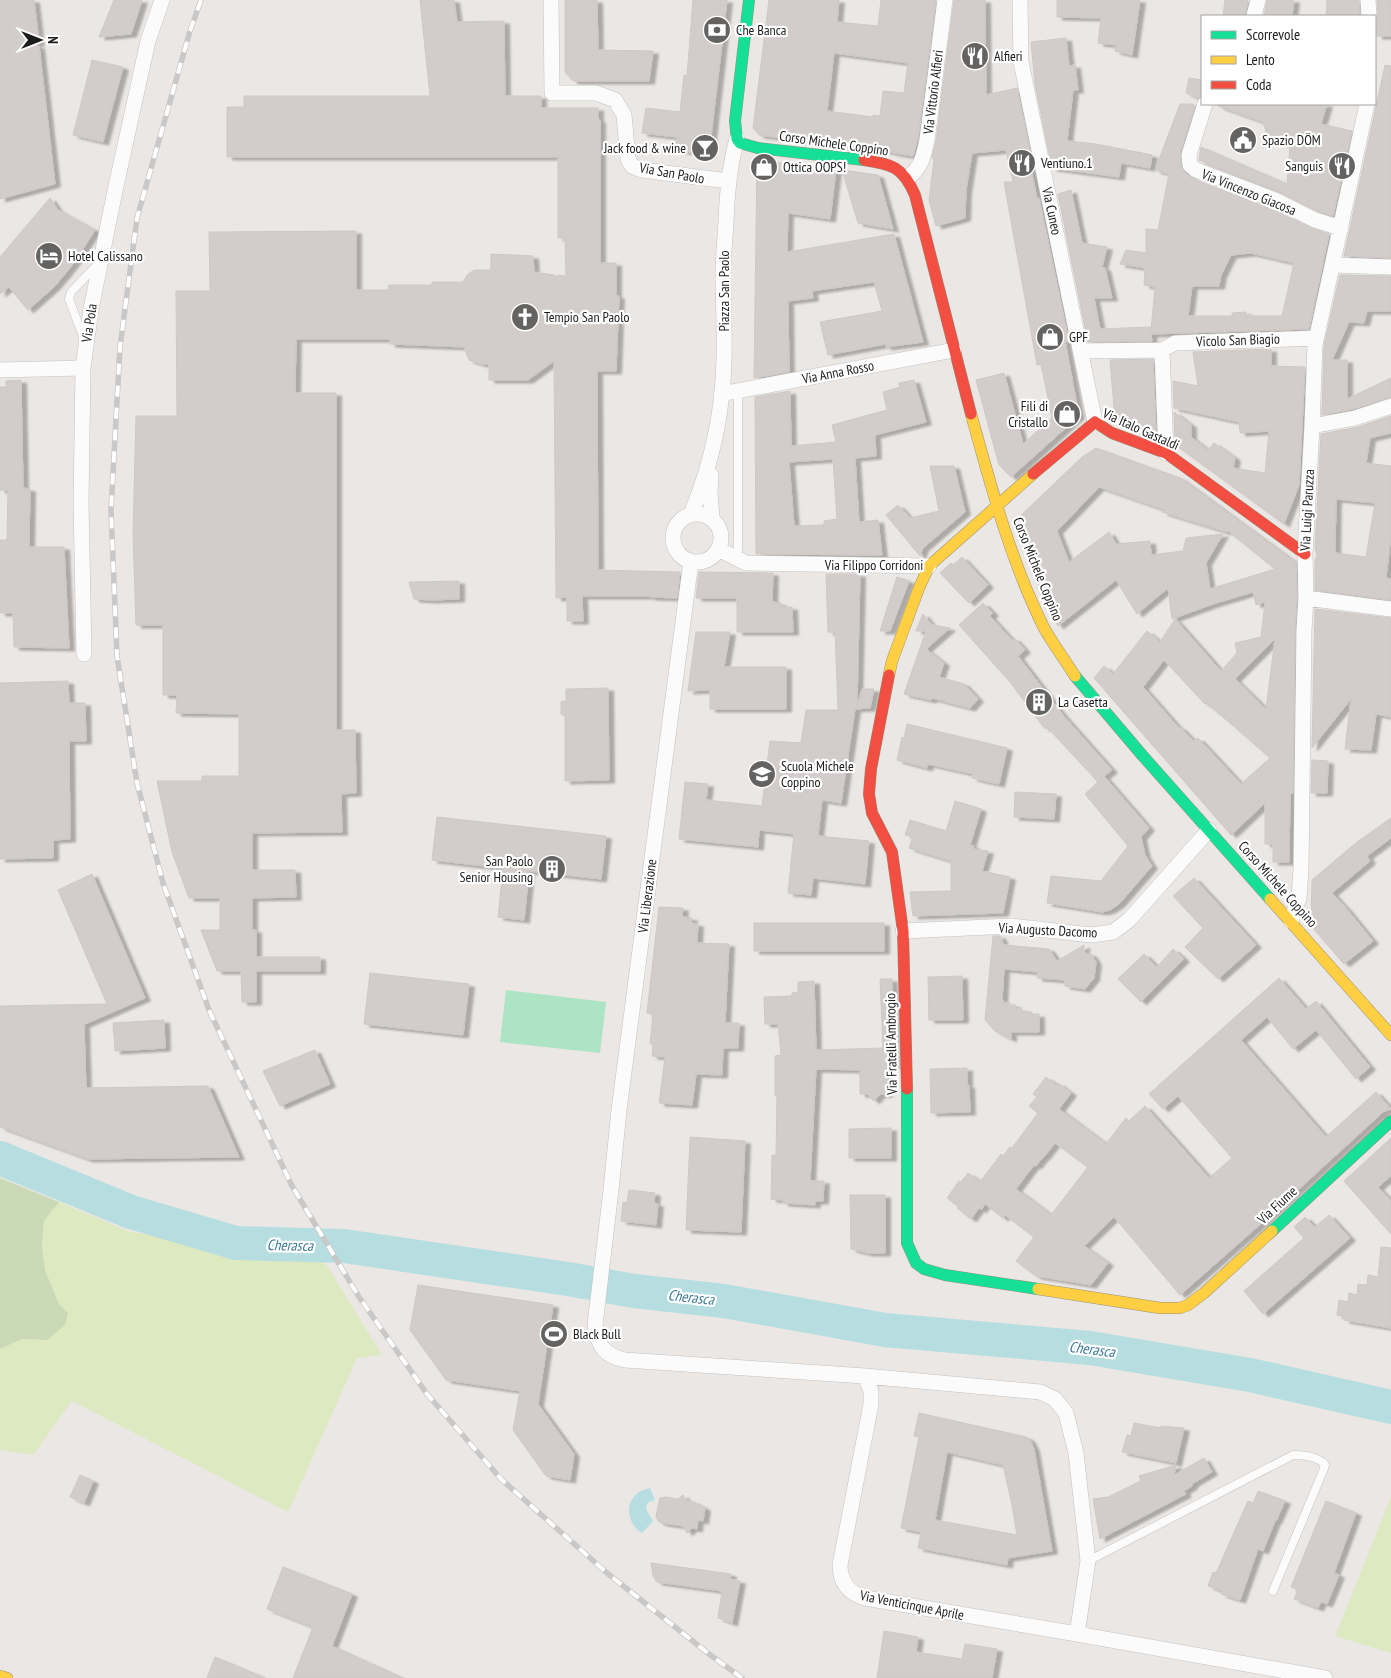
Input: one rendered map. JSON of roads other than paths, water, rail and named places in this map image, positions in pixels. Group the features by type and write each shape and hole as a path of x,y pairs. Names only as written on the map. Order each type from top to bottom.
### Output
{"street":[{"name":"Via Pola","path":"84,654 81,504 83,368 116,186 148,41 162,0"},
{"name":"Via San Paolo","path":"551,0 552,93 596,93 615,100 624,115 628,159 632,166 642,170 728,181"},
{"path":"737,139 735,121 749,0"},
{"name":"Via Vittorio Alfieri","path":"908,178 917,170 922,162 927,140 945,0"},
{"name":"Via Cuneo","path":"1020,0 1021,62 1095,422"},
{"path":"1254,15 1258,0"},
{"path":"1368,0 1369,15"},
{"name":"Via Vincenzo Giacosa","path":"1205,105 1189,156 1190,165 1196,170 1275,200 1315,220 1341,228"},
{"name":"Via Luigi Paruzza","path":"1291,921 1299,898 1301,870 1306,598 1304,554 1315,345 1367,105"},
{"name":"Piazza San Paolo","path":"691,561 683,558 676,551 672,538 676,525 681,519 691,514 700,493 713,444 722,394 724,360 723,272 728,181 731,159 737,139"},
{"name":"Corso Michele Coppino","path":"737,139 740,143 758,148 886,163 897,168 908,178 915,195 996,506 1027,590 1046,630 1075,676 1391,1036"},
{"path":"1333,265 1391,267"},
{"name":"Vicolo San Biagio","path":"1081,351 1162,350 1175,343 1316,338"},
{"name":"Via Anna Rosso","path":"722,394 954,350"},
{"path":"1162,350 1166,452"},
{"path":"0,370 83,368"},
{"path":"1312,426 1355,418 1391,406"},
{"name":"Via Italo Gastaldi","path":"996,506 1095,422 1112,433 1166,452 1304,554"},
{"name":"Piazza San Paolo","path":"713,444 710,493 712,518 720,530 725,552"},
{"name":"Via Filippo Corridoni","path":"725,552 746,563 929,566 996,506"},
{"path":"691,514 702,514 712,518"},
{"path":"691,561 703,561 725,552"},
{"name":"Via Liberazione","path":"691,561 619,1110 595,1325 597,1339 612,1357 625,1360 865,1376"},
{"name":"Via Fratelli Ambrogio","path":"929,566 892,661 871,769 869,794 872,813 892,852 903,931 907,1060 907,1244 913,1262 923,1270 945,1275 1160,1308 1180,1309"},
{"path":"1306,598 1391,610"},
{"name":"Via Augusto Dacomo","path":"903,931 1011,926 1091,935 1113,932 1130,920 1209,830"},
{"name":"Via Fiume","path":"1180,1309 1204,1293 1391,1121"},
{"path":"865,1376 1040,1392 1055,1399 1066,1412 1076,1453 1088,1561 1077,1634"},
{"name":"Via Venticinque Aprile","path":"865,1376 871,1391 871,1404 840,1565 840,1574 849,1590 856,1595 1325,1678"},
{"path":"0,1676 7,1678"}],"lane":[{"path":"86,344 69,299 71,292 101,261"},
{"path":"725,552 738,550 738,391"},
{"path":"1088,1561 1293,1455 1303,1455 1321,1460 1325,1465 1273,1591"}],"water":[{"path":"650,1488 655,1500 649,1502 646,1506 653,1521 642,1533 633,1525 629,1508 634,1497 640,1491"}],"waterway":[{"name":"Cherasca","path":"0,1158 131,1212 236,1243 344,1246 568,1279 634,1291 724,1301 885,1330 1090,1348 1250,1375 1391,1407"}],"railway":[{"path":"201,0 190,31 137,218 120,347 111,510 117,656 137,783 163,883 209,1010 292,1186 359,1297 427,1394 501,1479 607,1573 742,1678"}],"place":[{"name":"Che Banca","path":"717,30"},
{"name":"Alfieri","path":"975,56"},
{"name":"Spazio DÖM","path":"1243,140"},
{"name":"Jack food & wine","path":"705,148"},
{"name":"Ventiuno.1","path":"1022,163"},
{"name":"Sanguis","path":"1342,166"},
{"name":"Ottica OOPS!","path":"764,167"},
{"name":"Hotel Calissano","path":"49,256"},
{"name":"Tempio San Paolo","path":"525,317"},
{"name":"GPF","path":"1050,337"},
{"name":"Fili di Cristallo","path":"1067,414"},
{"name":"La Casetta","path":"1039,702"},
{"name":"Scuola Michele Coppino","path":"762,774"},
{"name":"San Paolo Senior Housing","path":"552,869"},
{"name":"Black Bull","path":"554,1334"}]}
